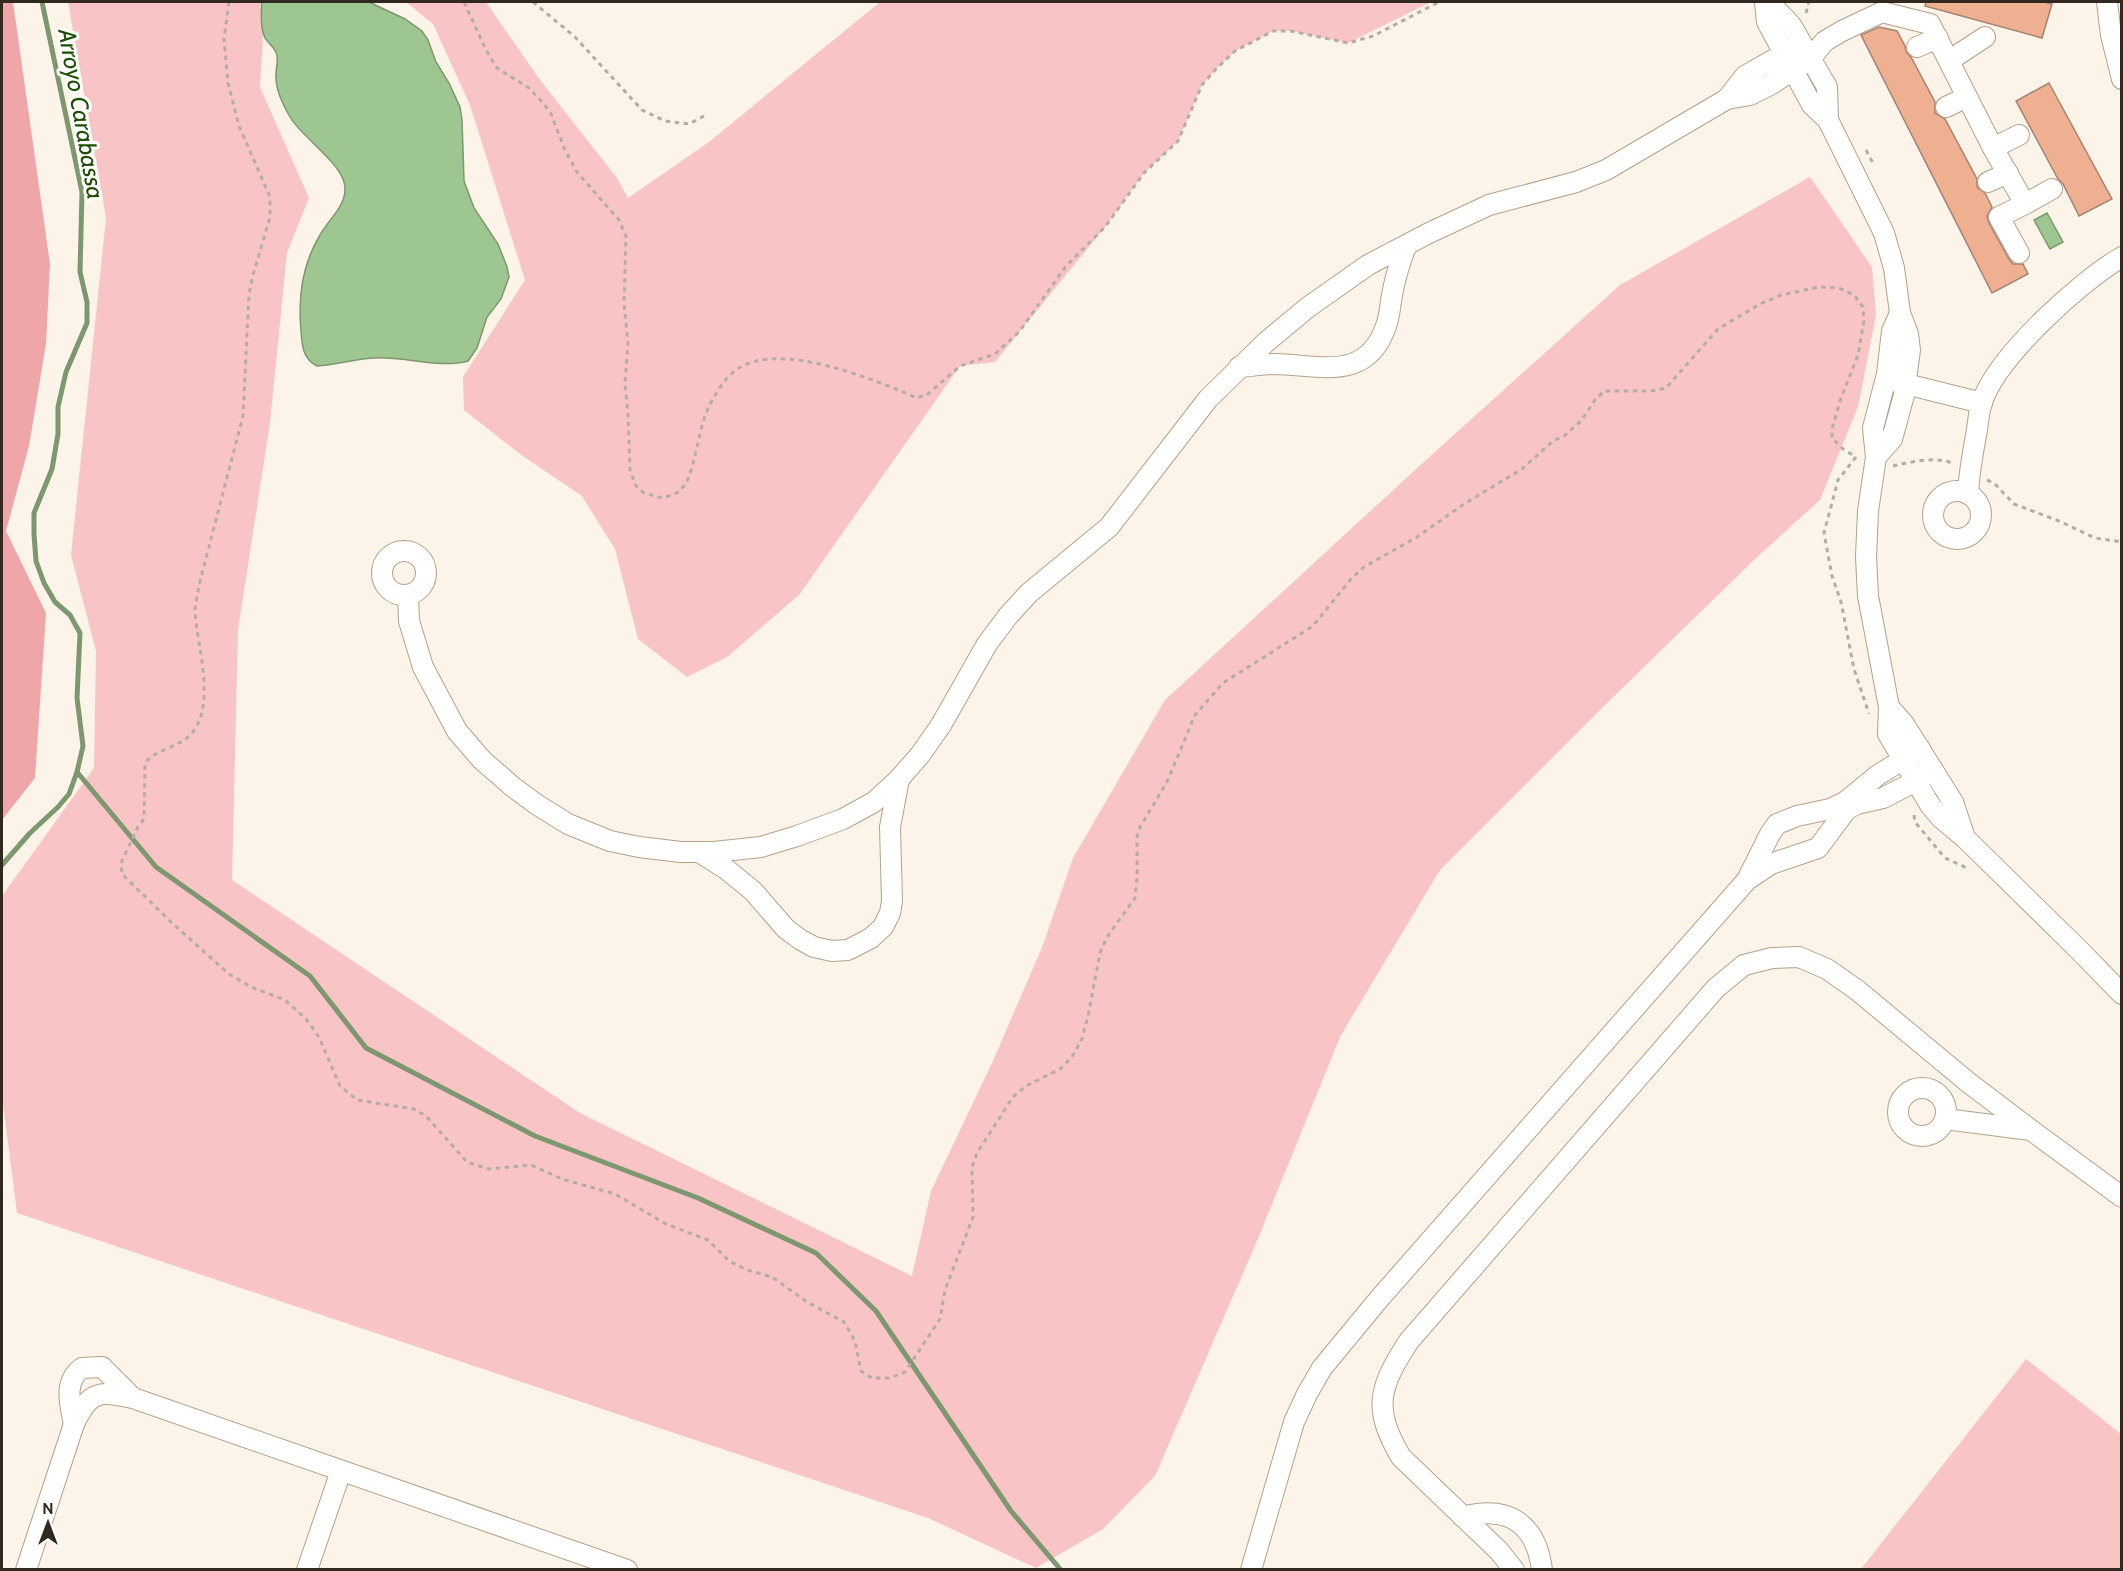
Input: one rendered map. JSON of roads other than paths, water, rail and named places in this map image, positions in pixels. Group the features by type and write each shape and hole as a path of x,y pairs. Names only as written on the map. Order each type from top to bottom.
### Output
{"street":[{"path":"1767,2 1791,25 1827,87 1828,120"},
{"path":"1767,2 1767,21 1812,105 1828,120 1884,233 1894,268 1900,313 1908,334 1910,350 1906,384 1892,439 1876,460"},
{"path":"2107,2 2111,35 2121,79"},
{"path":"408,595 409,621 423,667 457,732 482,760 536,804 568,824 610,841 639,847 699,852 761,847 843,819 874,802 899,779 920,755 941,725 987,644 1008,616 1029,593 1109,526 1208,399 1239,366 1307,308 1368,266 1406,246 1490,205 1575,182 1606,170 1727,99 1745,76 1789,61 1842,31 1882,12 1930,24 1993,148 2025,204"},
{"path":"1950,60 1985,37"},
{"path":"1917,47 1938,38"},
{"path":"1946,107 1967,97"},
{"path":"1993,148 2019,135"},
{"path":"1988,182 2008,173"},
{"path":"2019,253 2000,217 2052,189"},
{"path":"1239,366 1275,364 1315,368 1341,367 1368,354 1379,344 1388,324 1397,272 1406,246"},
{"path":"1968,494 1982,403 1992,382 2053,311 2100,270 2121,257"},
{"path":"1900,313 1892,331 1885,379 1873,428 1876,460 1868,511 1866,546 1868,596 1889,707 1888,734 1933,770 1953,802 1965,838"},
{"path":"1885,379 1982,403"},
{"path":"1911,753 1916,781 1930,805 1941,818 1965,838 2121,994"},
{"path":"1251,1569 1294,1422 1322,1368 1409,1264 1747,880 1777,824 1797,816 1830,809 1845,802 1911,753"},
{"path":"1747,880 1771,864 1818,848 1847,808 1883,798 1933,770"},
{"path":"699,852 726,869 753,891 786,929 801,940 814,947 832,951 848,951 871,938 883,927 890,913 892,901 890,827 899,779"},
{"path":"1514,1569 1499,1551 1401,1457 1390,1439 1384,1422 1382,1407 1389,1371 1409,1341 1716,988 1744,965 1772,958 1799,957 1827,969 1857,990 1969,1083 2121,1197"},
{"path":"1945,1119 2031,1130"},
{"path":"74,1424 69,1391 71,1379 81,1368 102,1367 134,1398"},
{"path":"26,1569 81,1408 94,1396 107,1392 134,1398 592,1563 627,1569"},
{"path":"307,1569 341,1471"},
{"path":"1463,1517 1480,1512 1498,1513 1516,1520 1533,1535 1540,1552 1542,1569"}],"waterway":[{"name":"Arroyo Carabassa","path":"2,865 69,794 83,746 77,698 80,633 70,615 55,602 44,583 36,561 34,534 34,513 52,469 58,434 58,407 66,372 87,323 87,302 80,272 82,192 42,2"},
{"path":"77,772 156,867 310,976 366,1048 535,1136 698,1198 816,1253 876,1311 1011,1511 1061,1570"}]}
